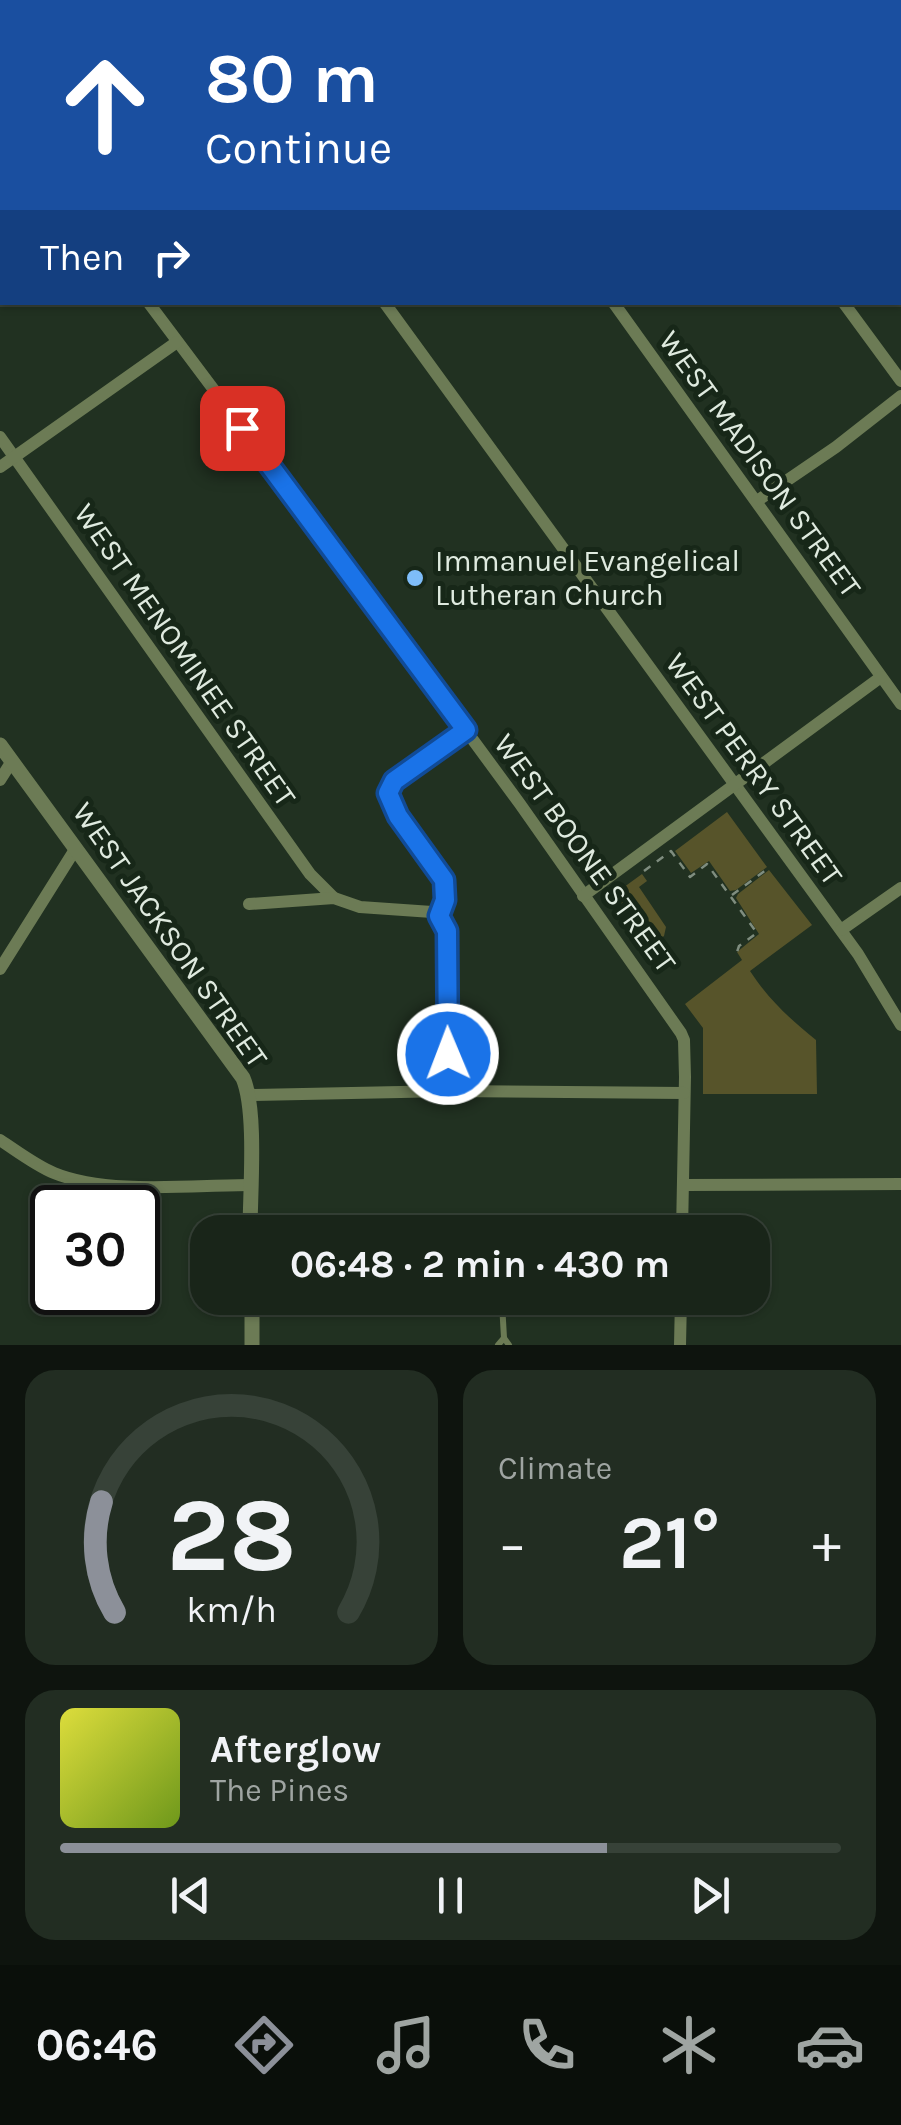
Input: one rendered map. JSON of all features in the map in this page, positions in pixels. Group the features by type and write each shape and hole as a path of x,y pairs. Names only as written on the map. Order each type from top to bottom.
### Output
{"street":[{"name":"WEST BOONE STREET","path":"150,305 466,730 681,1032 682,1215"},
{"name":"WEST PERRY STREET","path":"386,305 841,930 901,1025"},
{"name":"WEST MADISON STREET","path":"615,305 901,704"},
{"path":"845,305 901,381"},
{"path":"0,467 177,342"},
{"path":"757,501 901,396"},
{"name":"WEST MENOMINEE STREET","path":"0,438 310,874 334,898"},
{"path":"583,896 881,677"},
{"name":"WEST JACKSON STREET","path":"0,745 243,1078 248,1094 250,1215"},
{"path":"0,780 12,762"},
{"path":"0,969 76,848"},
{"path":"841,930 901,888"},
{"path":"248,904 334,898 360,908 432,912 439,916 447,931 448,1091"},
{"path":"248,1094 684,1093"},
{"path":"0,1140 52,1172 87,1183 250,1184"},
{"path":"682,1185 901,1184"},
{"path":"252,1315 252,1345"},
{"path":"680,1345 681,1315"}],"lane":[{"path":"439,916 445,900 444,880 398,816 388,793 394,781 466,730"},
{"path":"503,1315 504,1343"}],"path":[{"path":"644,871 671,851 690,877 708,864 756,933 737,952"},
{"path":"730,896 770,867"}],"shaded area":[{"path":"727,812 767,867 730,891 709,861 691,873 675,851"},
{"path":"769,870 812,925 750,971 780,1009 816,1040 817,1094 703,1094 703,1028 685,1004 742,960 737,952 759,934 736,898"},
{"path":"642,874 647,881 639,887 666,927 664,936 646,949 609,898"}],"place":[{"name":"Immanuel Evangelical Lutheran Church","path":"415,578"}],"route":[{"path":"242,428 466,730 394,781 388,793 398,816 444,880 445,900 439,916 447,931 448,1054"}]}
